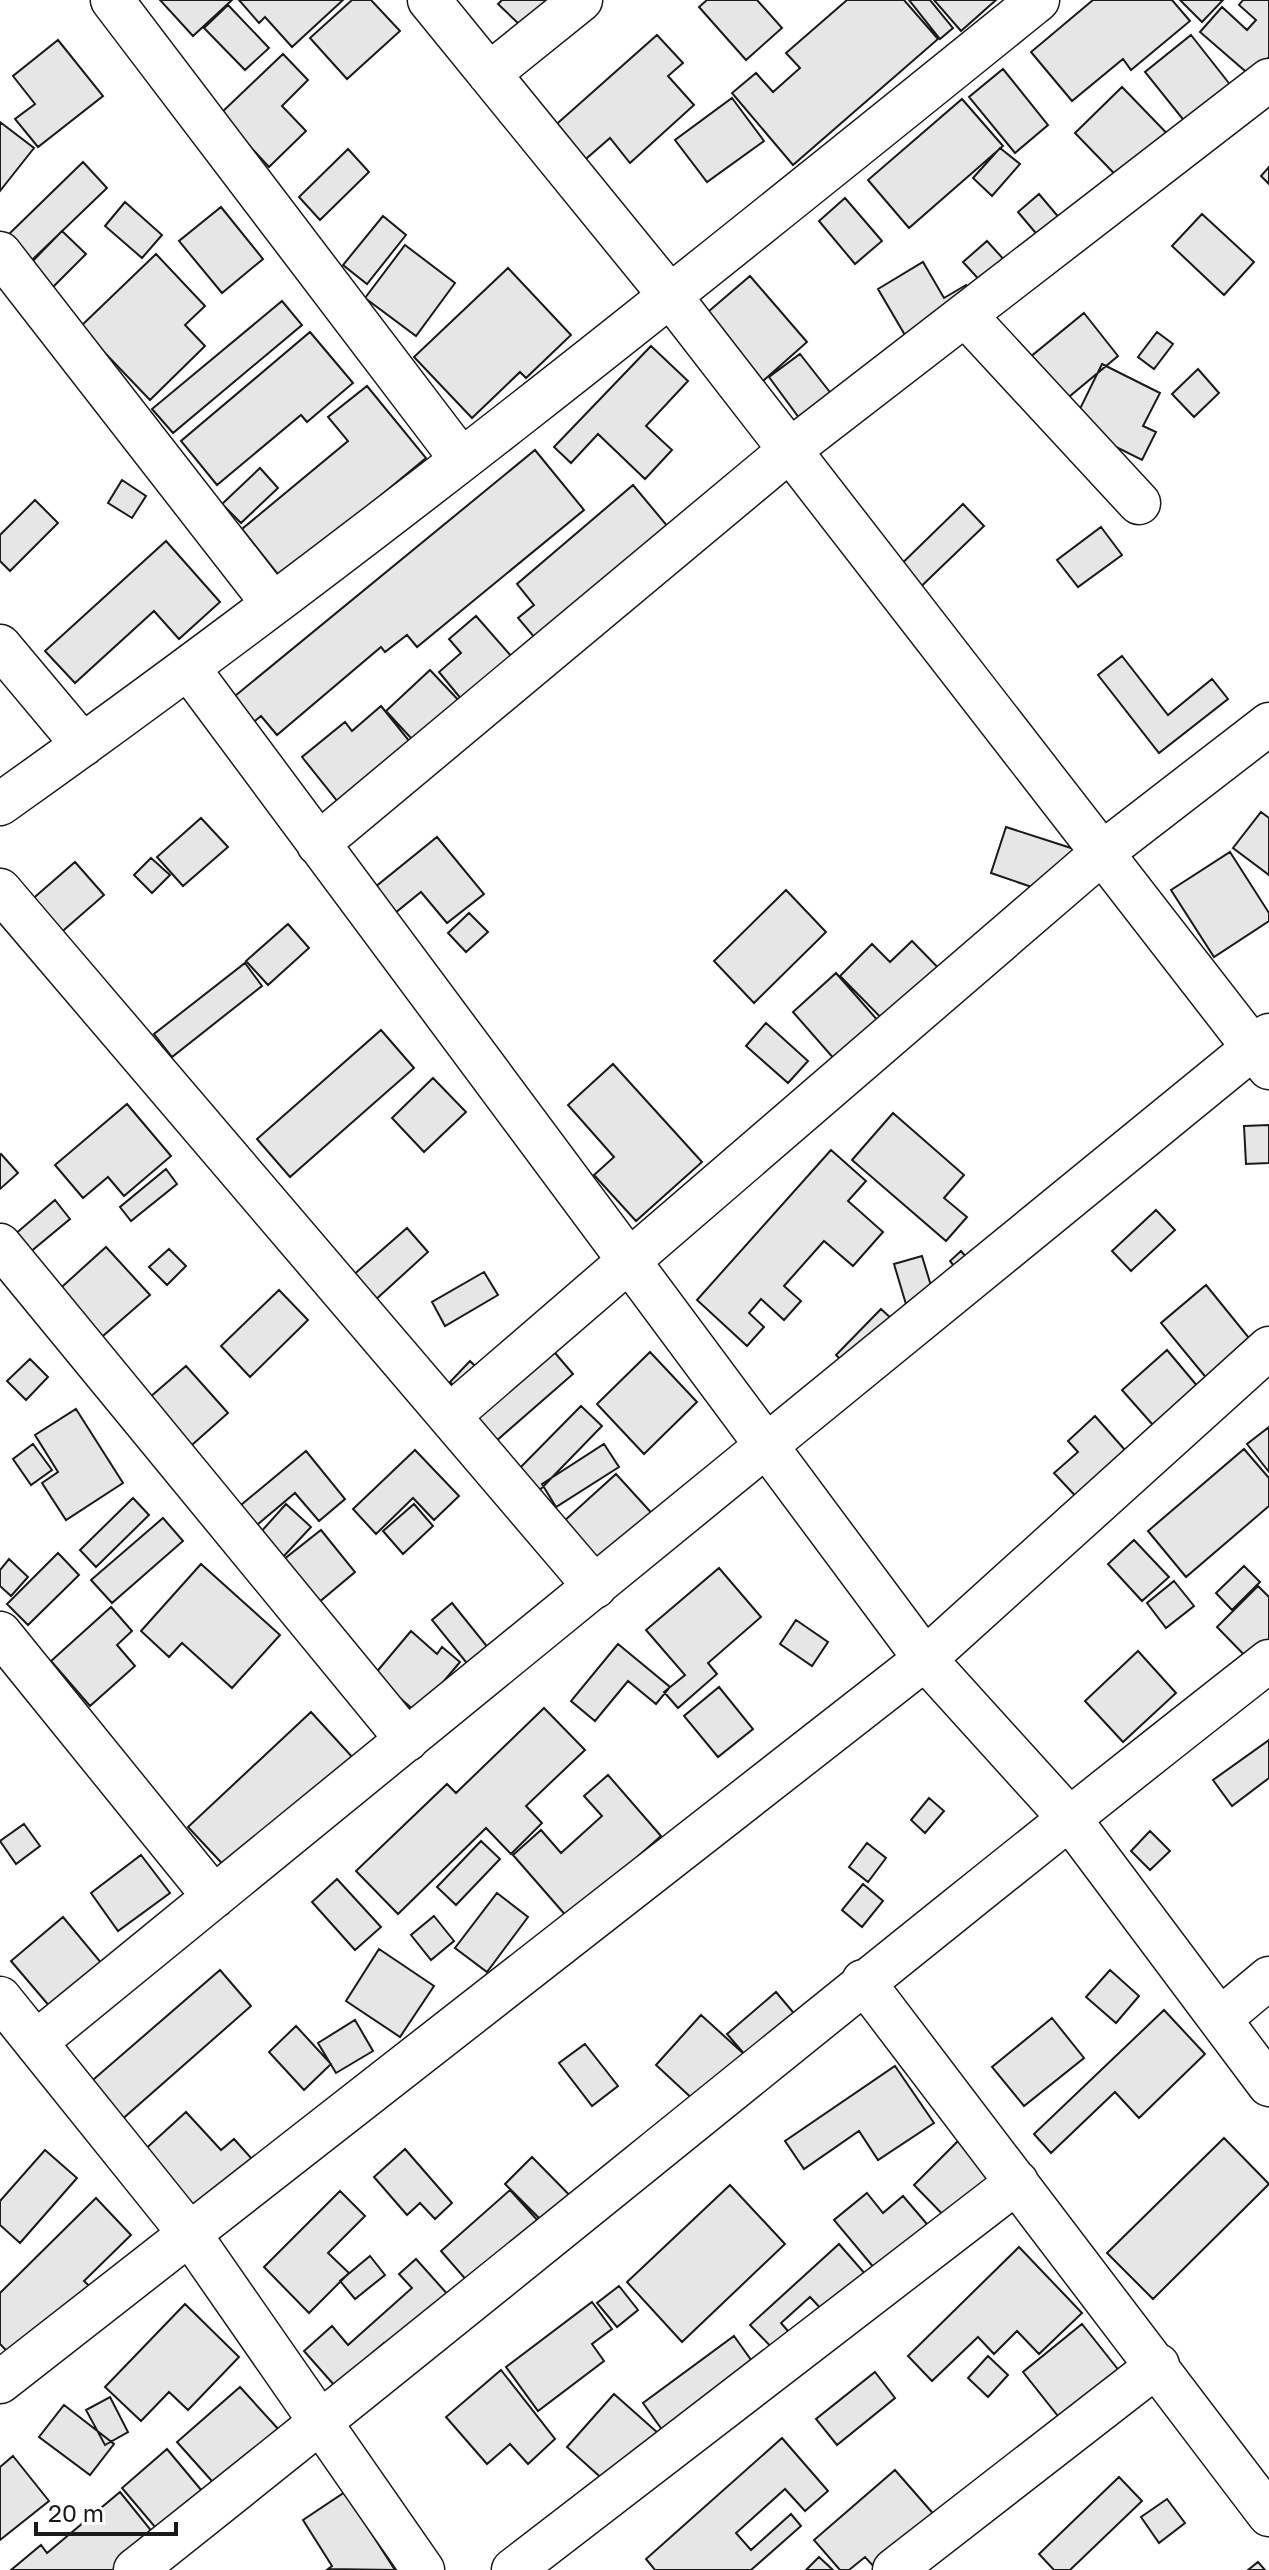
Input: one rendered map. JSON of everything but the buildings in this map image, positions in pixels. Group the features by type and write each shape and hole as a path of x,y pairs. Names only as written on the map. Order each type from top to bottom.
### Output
{"street":[{"path":"112,0 461,459"},
{"path":"36,2042 766,1448 1264,1050 1102,853 671,297 429,0"},
{"path":"489,74 581,0"},
{"path":"0,804 189,669 671,297 1038,0"},
{"path":"318,844 790,450 1269,80"},
{"path":"0,253 273,604"},
{"path":"965,315 1139,503"},
{"path":"0,646 83,745"},
{"path":"189,669 925,1659 1069,1818 1269,2085"},
{"path":"449,1416 629,1264 1102,853 1269,724"},
{"path":"0,890 595,1587"},
{"path":"0,1245 407,1740"},
{"path":"0,2382 925,1659 1269,1348"},
{"path":"0,1633 214,1897"},
{"path":"135,2570 321,2423 863,1981 1269,1661"},
{"path":"1220,2019 1269,1978"},
{"path":"863,1981 1158,2365 1269,2515"},
{"path":"0,1998 189,2233 423,2570"},
{"path":"513,2570 1017,2182"},
{"path":"894,2570 1158,2365"}]}
